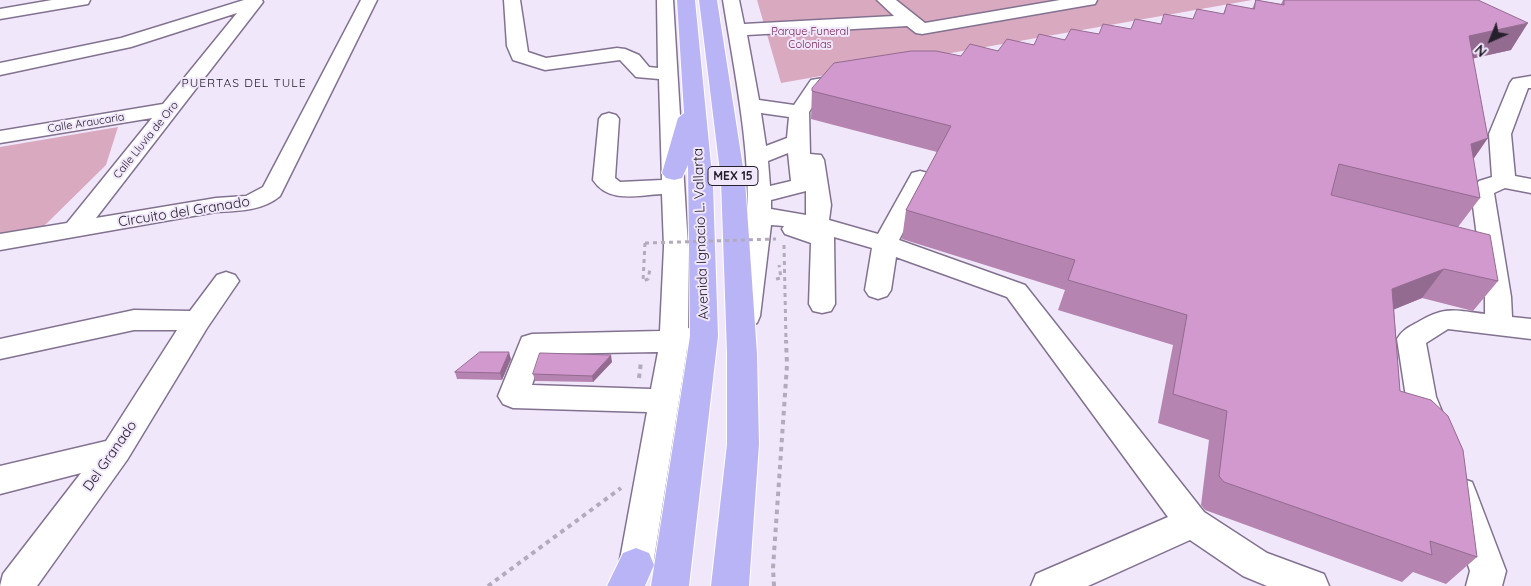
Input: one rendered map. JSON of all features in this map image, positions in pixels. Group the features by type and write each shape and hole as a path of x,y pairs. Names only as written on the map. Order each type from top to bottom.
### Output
{"highway":[{"name":"Avenida Ignacio L. Vallarta","path":"670,586 701,185 686,0"},
{"name":"MEX 15","path":"708,0 734,180 742,354 743,444 733,579"},
{"path":"674,180 694,99"}],"street":[{"path":"0,5 36,0"},
{"path":"0,14 82,0"},
{"name":"Circuito del Granado","path":"0,242 216,205 246,203 264,198 272,191 369,0"},
{"path":"512,0 516,46 520,56 545,64 617,54 629,57 643,73 668,74"},
{"name":"Avenida Ignacio L. Vallarta","path":"631,579 650,400 689,338 676,247 665,0"},
{"path":"731,0 758,158 763,219 742,354"},
{"path":"886,0 922,29 1089,0"},
{"path":"0,69 125,43 258,1"},
{"name":"Calle Lluvia de Oro","path":"74,230 258,1"},
{"path":"737,30 911,20"},
{"path":"763,219 800,186 802,182 802,133 818,84 858,78"},
{"path":"1504,180 1500,134 1520,83 1531,82"},
{"path":"750,105 774,108 789,116 802,133 814,177 819,205 817,224"},
{"name":"Calle Araucaria","path":"0,137 171,109"},
{"path":"609,120 604,180 608,185 614,189 674,180"},
{"path":"758,158 802,133"},
{"path":"878,290 885,244 920,178"},
{"path":"1498,324 1498,297 1482,191 1488,185 1504,180 1531,186"},
{"path":"763,219 817,224 885,244 1016,291 1192,523 1255,565 1311,586"},
{"path":"763,219 823,239 822,304"},
{"name":"Del Granado","path":"16,586 116,451 197,321 226,281"},
{"path":"1486,579 1468,510 1427,415 1411,339 1444,319 1531,329"},
{"path":"0,349 134,320 197,321"},
{"path":"650,400 513,396 532,344 689,338"},
{"path":"0,480 116,451"},
{"path":"1049,586 1192,523"}],"path":[{"path":"652,285 652,265 648,280 645,282 642,279 645,243 763,219"},
{"path":"644,341 650,400"},
{"path":"488,586 622,488 623,479"}],"green space":[{"name":"Parque Funeral Colonias","path":"757,0 1252,0 781,83"},
{"path":"118,127 106,165 42,228 0,236 0,147"}],"building":[{"path":"1256,0 1284,5 1284,0 1478,0 1528,23 1469,36 1488,138 1471,144 1480,198 1339,164 1331,195 1490,235 1498,281 1444,269 1392,289 1400,391 1431,400 1448,416 1463,450 1477,557 1430,541 1432,555 1224,482 1219,476 1227,411 1173,394 1187,315 1068,280 1075,260 906,210 951,126 812,91 812,88 834,63 911,51 936,51 961,56 970,44 998,51 1007,39 1034,45 1039,34 1065,40 1071,29 1099,34 1103,24 1131,29 1135,19 1161,24 1164,14 1193,19 1197,9 1224,14 1227,4 1254,9"},
{"path":"480,352 509,352 500,373 455,372"},
{"path":"540,353 611,355 592,376 533,374"}],"district":[{"name":"PUERTAS DEL TULE","path":"244,83"}]}
